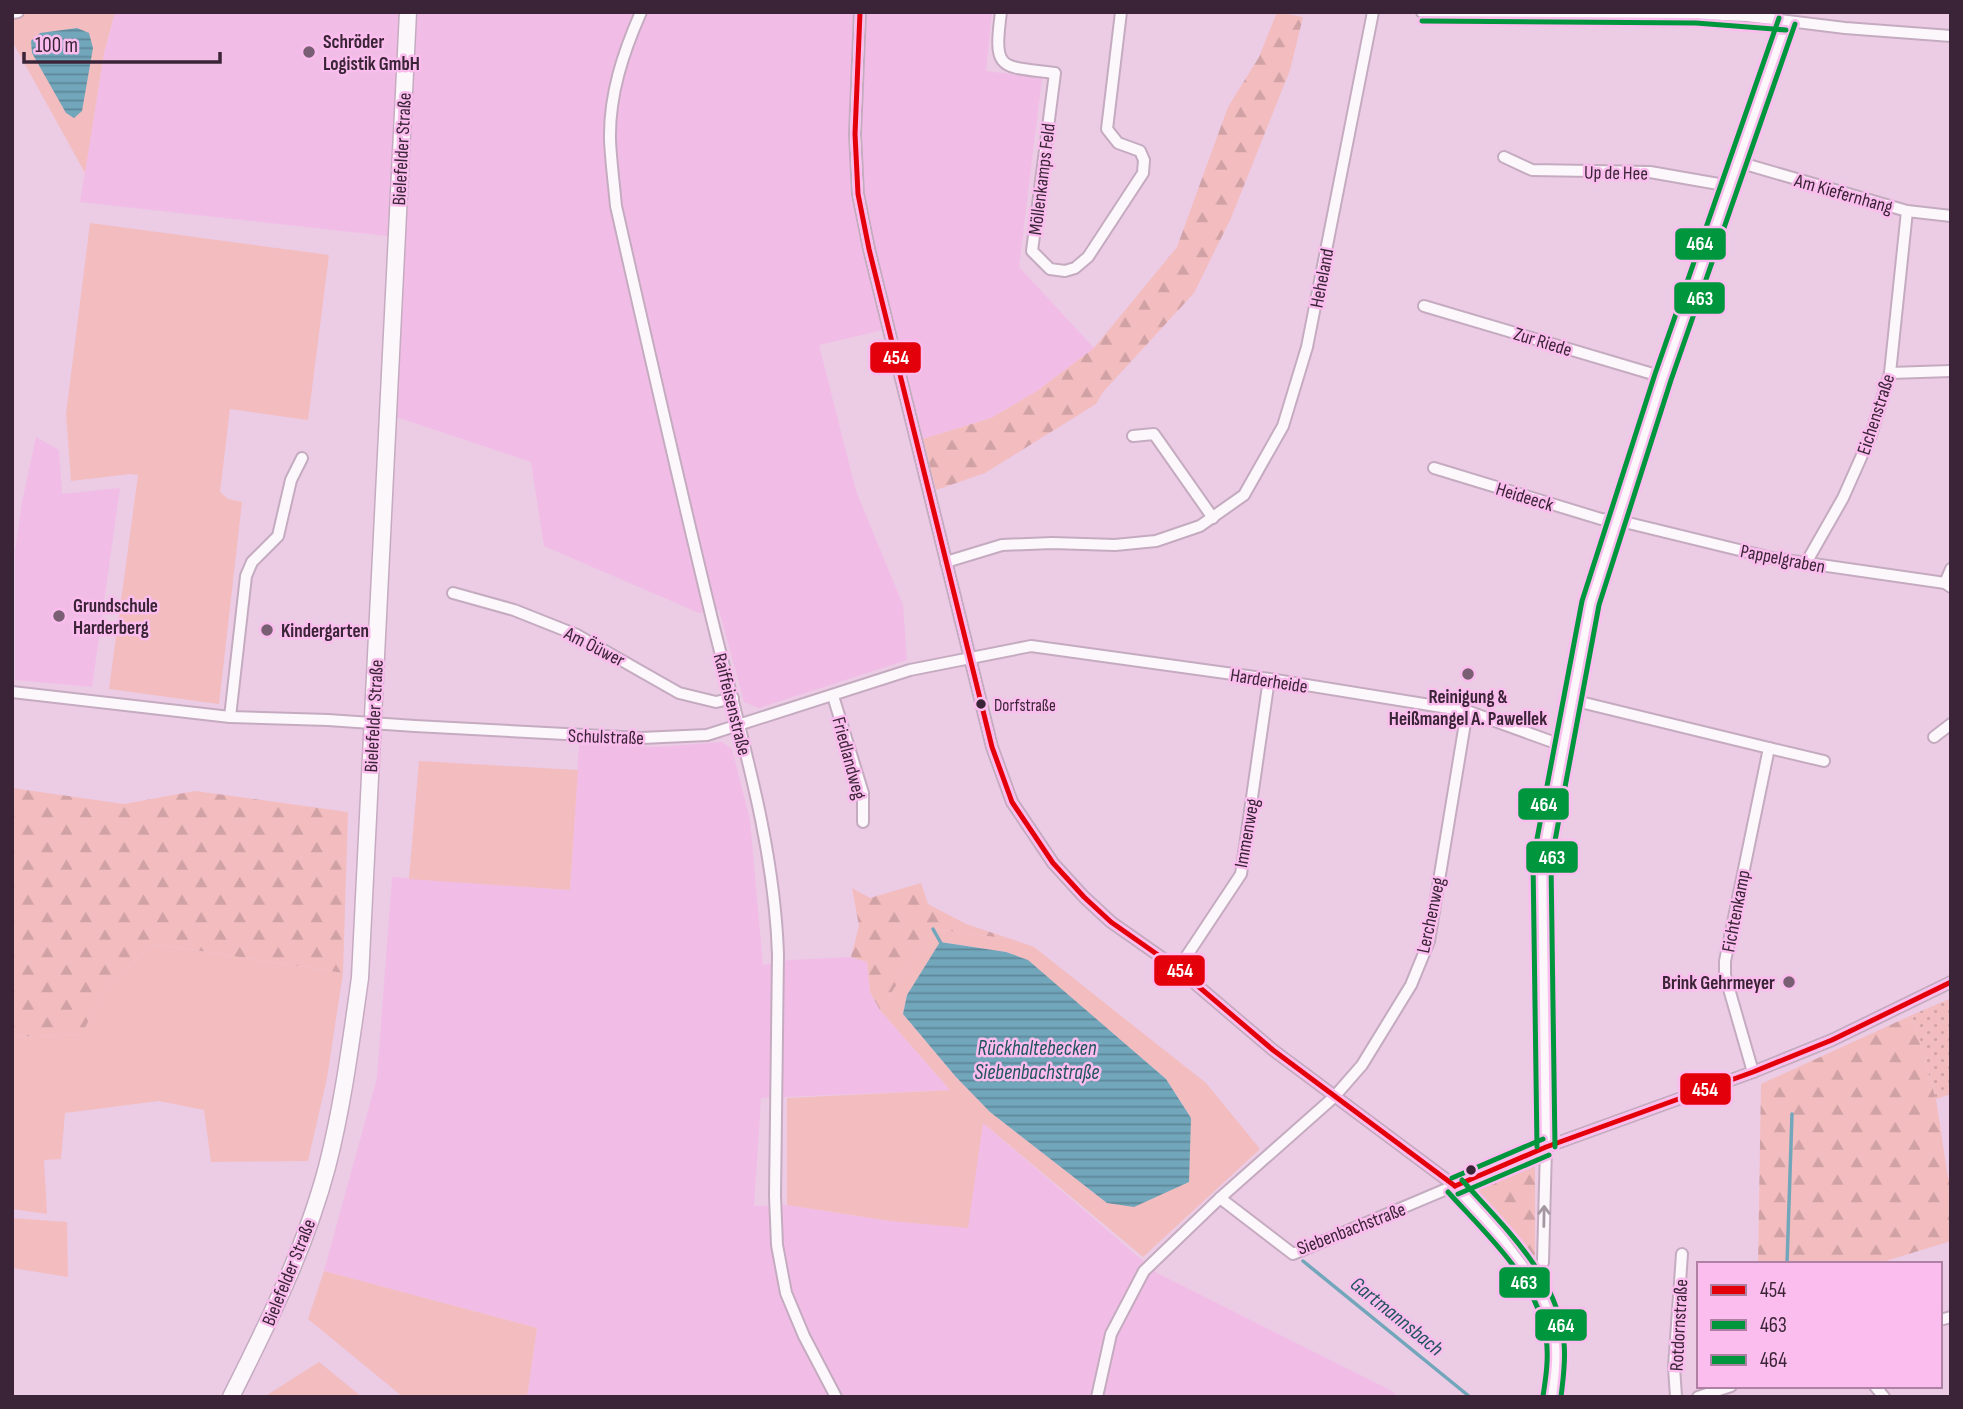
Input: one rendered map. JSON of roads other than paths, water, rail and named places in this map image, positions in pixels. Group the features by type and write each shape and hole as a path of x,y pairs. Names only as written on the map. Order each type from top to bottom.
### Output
{"main road":[{"name":"Bielefelder Straße","path":"231,1397 271,1317 302,1244 327,1168 343,1092 360,978 408,12"}],"street":[{"path":"12,13 18,12"},
{"name":"Raiffeisenstraße","path":"641,12 625,50 614,96 610,138 616,206 711,617 765,833 777,928 777,1245 786,1293 804,1336 836,1397"},
{"path":"860,12 855,134 858,194 869,249 970,657 1001,777 1012,802 1053,863 1102,914 1178,969 1334,1097 1455,1186 1501,1238 1535,1283 1553,1325 1555,1338 1556,1362 1552,1397"},
{"name":"Möllenkamps Feld","path":"1001,12 996,45 999,57 1010,67 1055,73 1032,251 1050,269 1065,271 1074,268 1088,257 1143,173 1144,160 1140,151 1118,143 1107,128 1121,12"},
{"name":"Heheland","path":"946,562 1002,545 1115,545 1156,541 1200,526 1244,495 1283,426 1307,347 1373,12"},
{"path":"1422,12 1702,14 1951,36"},
{"path":"1535,1283 1543,1262 1546,1147 1542,861 1591,603 1663,377 1787,21"},
{"name":"Up de Hee","path":"1504,157 1532,170 1650,172 1730,186"},
{"name":"Am Kiefernhang","path":"1738,162 1907,212 1951,216"},
{"name":"Eichenstraße","path":"1807,563 1843,498 1871,435 1890,373 1907,212"},
{"name":"Zur Riede","path":"1424,306 1663,377"},
{"path":"1890,373 1951,371"},
{"path":"1133,436 1154,434 1213,518"},
{"path":"230,717 246,576 251,562 278,536 291,480 302,458"},
{"name":"Heideeck","path":"1434,468 1601,519 1616,520"},
{"name":"Pappelgraben","path":"1616,520 1772,558 1948,585"},
{"path":"1948,585 1951,569"},
{"name":"Am Öüwer","path":"453,593 514,611 577,635 678,693 716,702 733,698"},
{"name":"Harderheide","path":"970,657 1031,646 1269,679 1467,711 1564,746"},
{"name":"Schulstraße","path":"12,692 230,717 641,738 707,735 910,670 970,657"},
{"name":"Immenweg","path":"1178,969 1241,874 1269,679"},
{"name":"Friedlandweg","path":"833,696 863,793 863,822"},
{"path":"1572,701 1824,761"},
{"name":"Lerchenweg","path":"1334,1097 1362,1065 1411,985 1429,941 1467,711"},
{"path":"1934,737 1951,724"},
{"name":"Fichtenkamp","path":"1753,1072 1725,975 1725,961 1769,748"},
{"path":"1455,1186 1546,1147 1753,1072 1832,1040 1951,982"},
{"path":"1097,1397 1111,1334 1144,1271 1220,1198 1334,1097"},
{"name":"Siebenbachstraße","path":"1220,1198 1293,1254 1455,1186"},
{"name":"Rotdornstraße","path":"1676,1397 1674,1367 1682,1254"},
{"name":"Rotdornstraße","path":"1698,1397 1725,1388"}],"water":[{"path":"77,28 89,33 93,48 82,111 74,118 66,113 32,53 31,41 40,33"},
{"name":"Rückhaltebecken Siebenbachstraße","path":"940,942 1006,952 1028,960 1166,1079 1191,1118 1189,1182 1134,1207 1107,1203 990,1112 956,1077 903,1014 907,995"}],"waterway":[{"name":"Gartmannsbach","path":"933,929 942,945"},
{"path":"1787,1262 1792,1114"},
{"name":"Gartmannsbach","path":"1303,1261 1470,1397"}],"place":[{"name":"Schröder Logistik GmbH","path":"309,52"},
{"name":"Grundschule Harderberg","path":"59,616"},
{"name":"Kindergarten","path":"267,630"},
{"name":"Reinigung & Heißmangel A. Pawellek","path":"1468,674"},
{"name":"Dorfstraße","path":"981,704"},
{"name":"Brink Gehrmeyer","path":"1789,982"}]}
